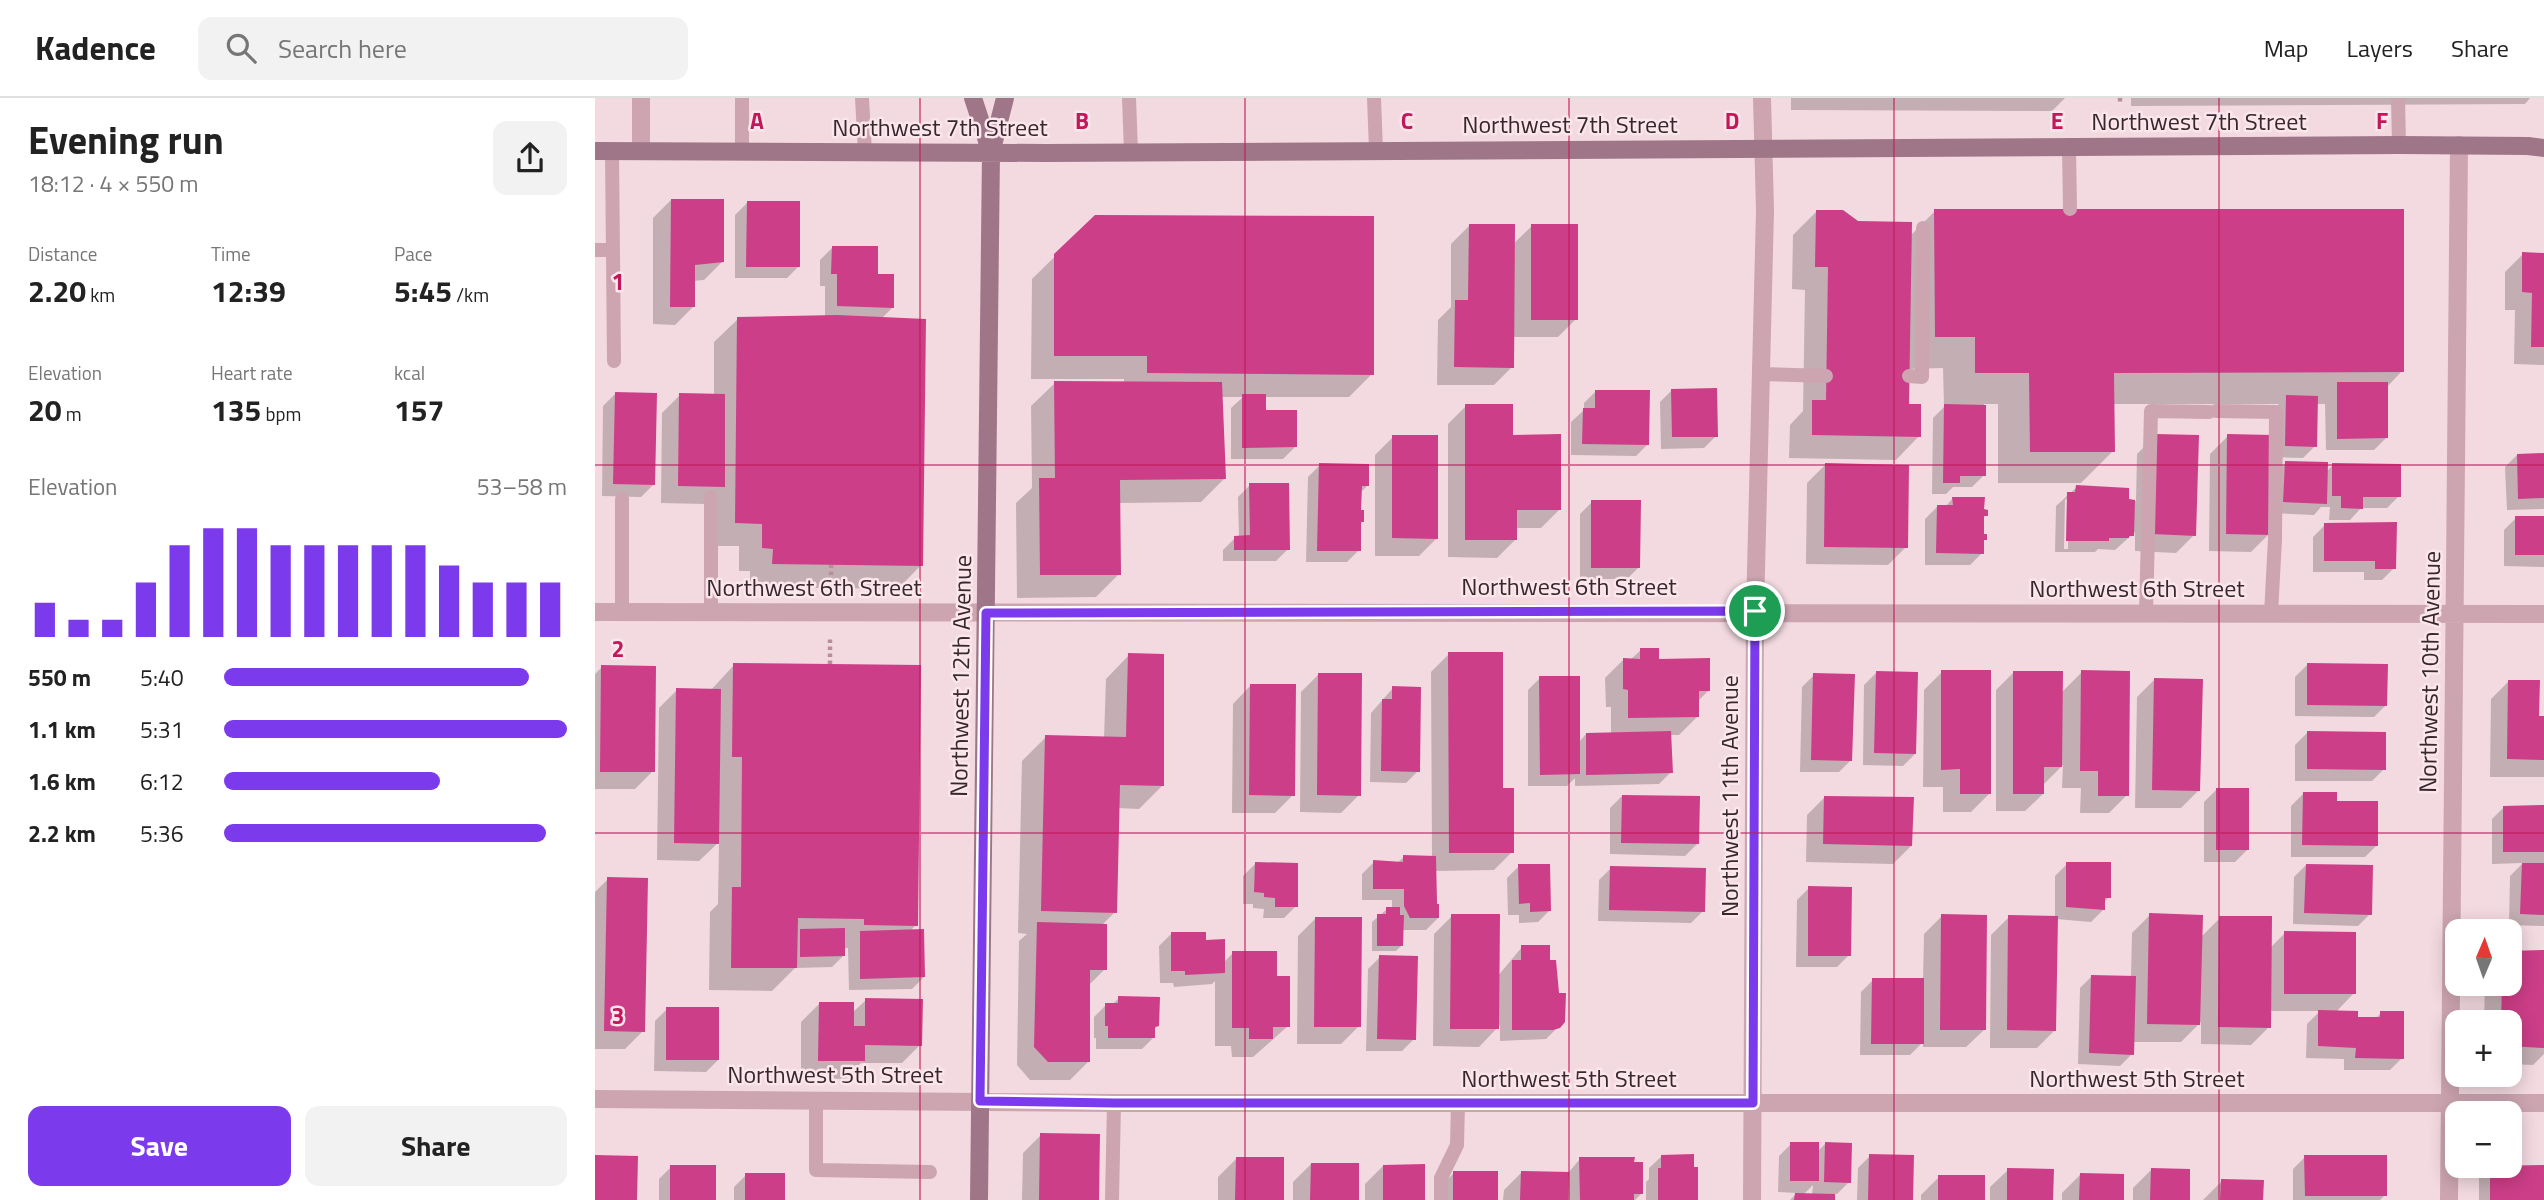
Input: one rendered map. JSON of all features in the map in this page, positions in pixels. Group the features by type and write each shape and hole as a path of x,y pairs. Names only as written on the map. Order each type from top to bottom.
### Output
{"main road":[{"name":"Northwest 12th Avenue","path":"973,98 991,153"},
{"name":"Northwest 12th Avenue","path":"979,1200 991,153 1005,98"},
{"name":"Northwest 7th Street","path":"604,151 991,153 2399,145 2544,148"}],"street":[{"path":"641,98 641,151"},
{"name":"Northwest 11th Avenue","path":"1752,1200 1755,611 1765,210 1762,98"},
{"name":"Northwest 10th Avenue","path":"2450,1101 2459,145"},
{"name":"Northwest 6th Street","path":"595,612 1755,611 2544,614"},
{"name":"Northwest 5th Street","path":"595,1099 1458,1104 2445,1103"},
{"name":"Northwest 5th Street","path":"2522,1103 2544,1103"},
{"name":"Northwest 10th Avenue","path":"2449,1178 2449,1200"}],"lane":[{"path":"742,152 743,98"},
{"path":"862,98 865,152"},
{"path":"1129,98 1131,152"},
{"path":"1374,98 1376,150"},
{"path":"2398,98 2399,145"},
{"path":"2069,147 2070,209"},
{"path":"604,151 613,250 614,361"},
{"path":"1909,376 1922,377 1923,228"},
{"path":"595,250 613,250"},
{"path":"1760,374 1826,376"},
{"path":"2146,614 2151,411 2276,412 2275,539 2271,614"},
{"path":"711,497 711,612"},
{"path":"622,499 622,612"},
{"path":"816,1099 816,1170 930,1172"},
{"path":"1112,1200 1114,1103"},
{"path":"1441,1200 1441,1178 1457,1146 1458,1104"}],"path":[{"path":"2120,98 2120,105"}],"building":[{"path":"671,199 724,199 724,262 695,265 695,307 670,307"},
{"path":"747,201 800,201 800,267 746,267"},
{"path":"1934,209 2404,209 2404,372 2114,373 2115,452 2030,452 2029,373 1975,373 1975,337 1935,337"},
{"path":"1816,210 1843,210 1858,221 1912,222 1909,404 1921,404 1921,437 1812,435 1812,400 1826,400 1828,267 1815,267"},
{"path":"1095,215 1374,216 1374,375 1147,373 1147,356 1054,356 1054,254"},
{"path":"1469,224 1515,224 1514,368 1454,367 1455,300 1468,300"},
{"path":"1531,224 1578,224 1578,320 1531,320"},
{"path":"832,246 878,246 878,274 894,274 894,308 837,306 837,274 831,274"},
{"path":"2522,252 2544,253 2544,347 2531,347 2532,293 2522,292"},
{"path":"837,315 926,319 923,566 772,564 773,549 762,548 762,524 735,523 737,317"},
{"path":"1054,381 1222,382 1226,479 1120,480 1121,575 1040,575 1039,478 1055,478"},
{"path":"2337,382 2388,382 2388,438 2337,439"},
{"path":"1717,388 1718,437 1672,437 1671,389"},
{"path":"1595,390 1650,390 1649,445 1582,444 1583,408 1595,408"},
{"path":"615,392 657,393 655,485 613,484"},
{"path":"679,393 725,394 725,487 678,486"},
{"path":"1242,394 1266,394 1266,410 1297,410 1297,447 1242,448"},
{"path":"2286,395 2318,396 2317,447 2285,446"},
{"path":"1465,404 1513,404 1513,435 1561,434 1561,510 1517,510 1517,540 1465,540"},
{"path":"1944,404 1986,405 1986,476 1960,476 1960,483 1943,483"},
{"path":"2155,434 2199,435 2196,536 2152,534"},
{"path":"2227,434 2272,435 2271,535 2226,534"},
{"path":"1392,435 1438,435 1438,539 1392,538"},
{"path":"2544,453 2544,498 2518,499 2517,454"},
{"path":"2285,461 2328,462 2327,504 2283,502"},
{"path":"1319,463 1369,464 1369,486 1362,486 1361,510 1364,510 1364,522 1361,522 1361,551 1317,551"},
{"path":"1825,463 1909,465 1908,548 1824,547"},
{"path":"2332,463 2401,464 2401,497 2363,497 2363,509 2341,508 2341,496 2332,496"},
{"path":"1249,483 1289,483 1290,550 1234,550 1234,536 1250,535"},
{"path":"2076,485 2129,488 2129,499 2135,500 2134,536 2109,538 2109,541 2066,541 2067,492 2075,492"},
{"path":"1952,497 1985,497 1984,509 1988,510 1988,516 1984,516 1984,534 1987,534 1987,540 1984,540 1984,554 1936,553 1937,505 1953,505"},
{"path":"1591,500 1641,500 1640,568 1591,568"},
{"path":"2515,516 2544,516 2544,555 2515,555"},
{"path":"2397,522 2396,569 2375,569 2375,561 2324,561 2324,523"},
{"path":"1640,648 1659,648 1659,659 1710,658 1710,691 1699,691 1699,717 1628,718 1628,690 1623,689 1623,658 1640,659"},
{"path":"1448,652 1503,652 1503,788 1514,788 1514,853 1449,853"},
{"path":"1128,653 1164,654 1164,786 1120,785 1117,913 1041,911 1045,735 1126,737"},
{"path":"733,663 921,665 918,926 864,925 864,919 798,918 797,968 731,968 732,887 741,887 742,757 732,757"},
{"path":"2307,663 2388,664 2387,706 2307,705"},
{"path":"601,665 656,666 655,772 600,772"},
{"path":"1941,670 1991,670 1991,794 1960,794 1960,769 1941,770"},
{"path":"2081,670 2130,671 2129,796 2098,796 2098,771 2080,771"},
{"path":"1876,671 1918,672 1916,754 1874,753"},
{"path":"2013,671 2063,671 2062,767 2044,767 2044,794 2013,794"},
{"path":"1318,673 1362,673 1361,796 1317,795"},
{"path":"1813,673 1855,674 1852,761 1811,760"},
{"path":"1539,676 1580,676 1580,774 1540,775"},
{"path":"2154,678 2203,679 2200,791 2152,790"},
{"path":"2508,680 2540,680 2539,716 2544,716 2544,760 2507,759"},
{"path":"1250,684 1296,684 1295,796 1249,795"},
{"path":"1392,686 1421,687 1420,772 1381,771 1382,699 1392,699"},
{"path":"676,688 721,689 719,844 674,843"},
{"path":"1671,731 1673,773 1586,775 1586,733"},
{"path":"2307,731 2386,732 2386,770 2307,769"},
{"path":"2216,788 2249,788 2249,850 2216,850"},
{"path":"2303,792 2337,792 2337,801 2378,801 2378,846 2302,845"},
{"path":"1622,795 1700,796 1699,844 1621,843"},
{"path":"1824,796 1914,797 1912,846 1823,844"},
{"path":"2544,805 2544,852 2503,852 2503,806"},
{"path":"1403,855 1436,856 1439,918 1410,918 1404,906 1404,889 1373,889 1373,860 1403,862"},
{"path":"1255,862 1298,863 1298,907 1275,907 1275,898 1254,892"},
{"path":"2066,862 2111,862 2111,898 2105,898 2105,910 2066,907"},
{"path":"2522,863 2544,863 2544,915 2520,914"},
{"path":"1518,864 1550,864 1551,911 1530,912 1530,903 1519,904"},
{"path":"2306,864 2373,865 2372,915 2304,913"},
{"path":"1610,866 1706,868 1705,912 1609,910"},
{"path":"607,877 648,878 645,1032 604,1031"},
{"path":"1808,886 1852,887 1851,956 1808,956"},
{"path":"1386,907 1400,907 1400,915 1404,915 1403,946 1377,946 1377,914 1386,914"},
{"path":"2149,913 2203,915 2200,1025 2147,1024"},
{"path":"1451,914 1500,914 1499,1029 1450,1029"},
{"path":"1941,914 1987,915 1986,1030 1940,1030"},
{"path":"2008,915 2058,916 2056,1031 2007,1030"},
{"path":"2219,916 2272,916 2271,1028 2218,1027"},
{"path":"1315,917 1362,917 1361,1027 1314,1027"},
{"path":"1037,922 1107,924 1107,970 1090,970 1090,1062 1048,1062 1034,1047"},
{"path":"845,928 845,956 800,957 800,929"},
{"path":"924,929 925,977 860,979 860,931"},
{"path":"2284,931 2356,932 2356,994 2284,994"},
{"path":"1171,932 1206,932 1206,940 1225,939 1225,973 1185,975 1185,971 1171,971"},
{"path":"1521,945 1550,945 1550,960 1556,960 1559,993 1566,993 1565,1022 1560,1028 1512,1030 1512,960 1521,960"},
{"path":"2544,950 2544,1048 2522,1047 2522,1010 2501,1010 2502,996 2522,996 2522,951"},
{"path":"1232,951 1277,951 1277,976 1290,976 1290,1027 1273,1027 1273,1039 1249,1039 1249,1028 1232,1028"},
{"path":"1379,955 1418,956 1416,1040 1377,1039"},
{"path":"2091,975 2136,976 2134,1055 2089,1053"},
{"path":"1872,978 1924,978 1924,1044 1871,1044"},
{"path":"1118,996 1160,997 1159,1026 1155,1027 1155,1038 1108,1038 1105,1003 1118,1003"},
{"path":"865,998 923,999 922,1046 865,1045 865,1061 818,1061 819,1002 854,1002 854,1026 865,1026"},
{"path":"666,1007 719,1007 719,1060 666,1060"},
{"path":"2318,1010 2358,1011 2358,1017 2380,1017 2380,1011 2404,1011 2404,1059 2355,1058 2356,1048 2318,1046"},
{"path":"1040,1133 1100,1134 1099,1200 1039,1200"},
{"path":"1790,1142 1819,1142 1819,1181 1790,1181"},
{"path":"1825,1142 1852,1143 1851,1183 1824,1182"},
{"path":"1694,1154 1694,1167 1698,1167 1698,1200 1658,1200 1658,1168 1661,1168 1661,1155"},
{"path":"1869,1154 1914,1155 1913,1200 1868,1200"},
{"path":"595,1155 638,1156 637,1200 595,1200"},
{"path":"2304,1155 2387,1155 2387,1196 2305,1196"},
{"path":"1236,1157 1284,1157 1284,1200 1235,1200"},
{"path":"1579,1157 1635,1157 1634,1162 1643,1162 1643,1194 1634,1194 1634,1200 1580,1200"},
{"path":"1311,1163 1359,1163 1359,1200 1310,1200"},
{"path":"1425,1164 1425,1200 1383,1200 1383,1165"},
{"path":"670,1165 716,1165 716,1200 670,1200"},
{"path":"2522,1165 2544,1165 2544,1200 2490,1200 2490,1178 2522,1178"},
{"path":"2007,1168 2054,1169 2053,1200 2007,1200"},
{"path":"2151,1168 2190,1169 2190,1200 2150,1200"},
{"path":"1453,1171 1498,1171 1498,1200 1453,1200"},
{"path":"1521,1171 1569,1172 1568,1200 1520,1200"},
{"path":"745,1173 785,1173 785,1200 745,1200"},
{"path":"2080,1173 2124,1174 2124,1200 2079,1200"},
{"path":"1938,1175 1985,1175 1985,1200 1938,1200"},
{"path":"2221,1179 2264,1180 2263,1200 2220,1200"},
{"path":"1795,1193 1835,1194 1835,1200 1794,1200"}],"route":[{"path":"1755,611 1753,1103 980,1101 986,613 1755,611"}]}
